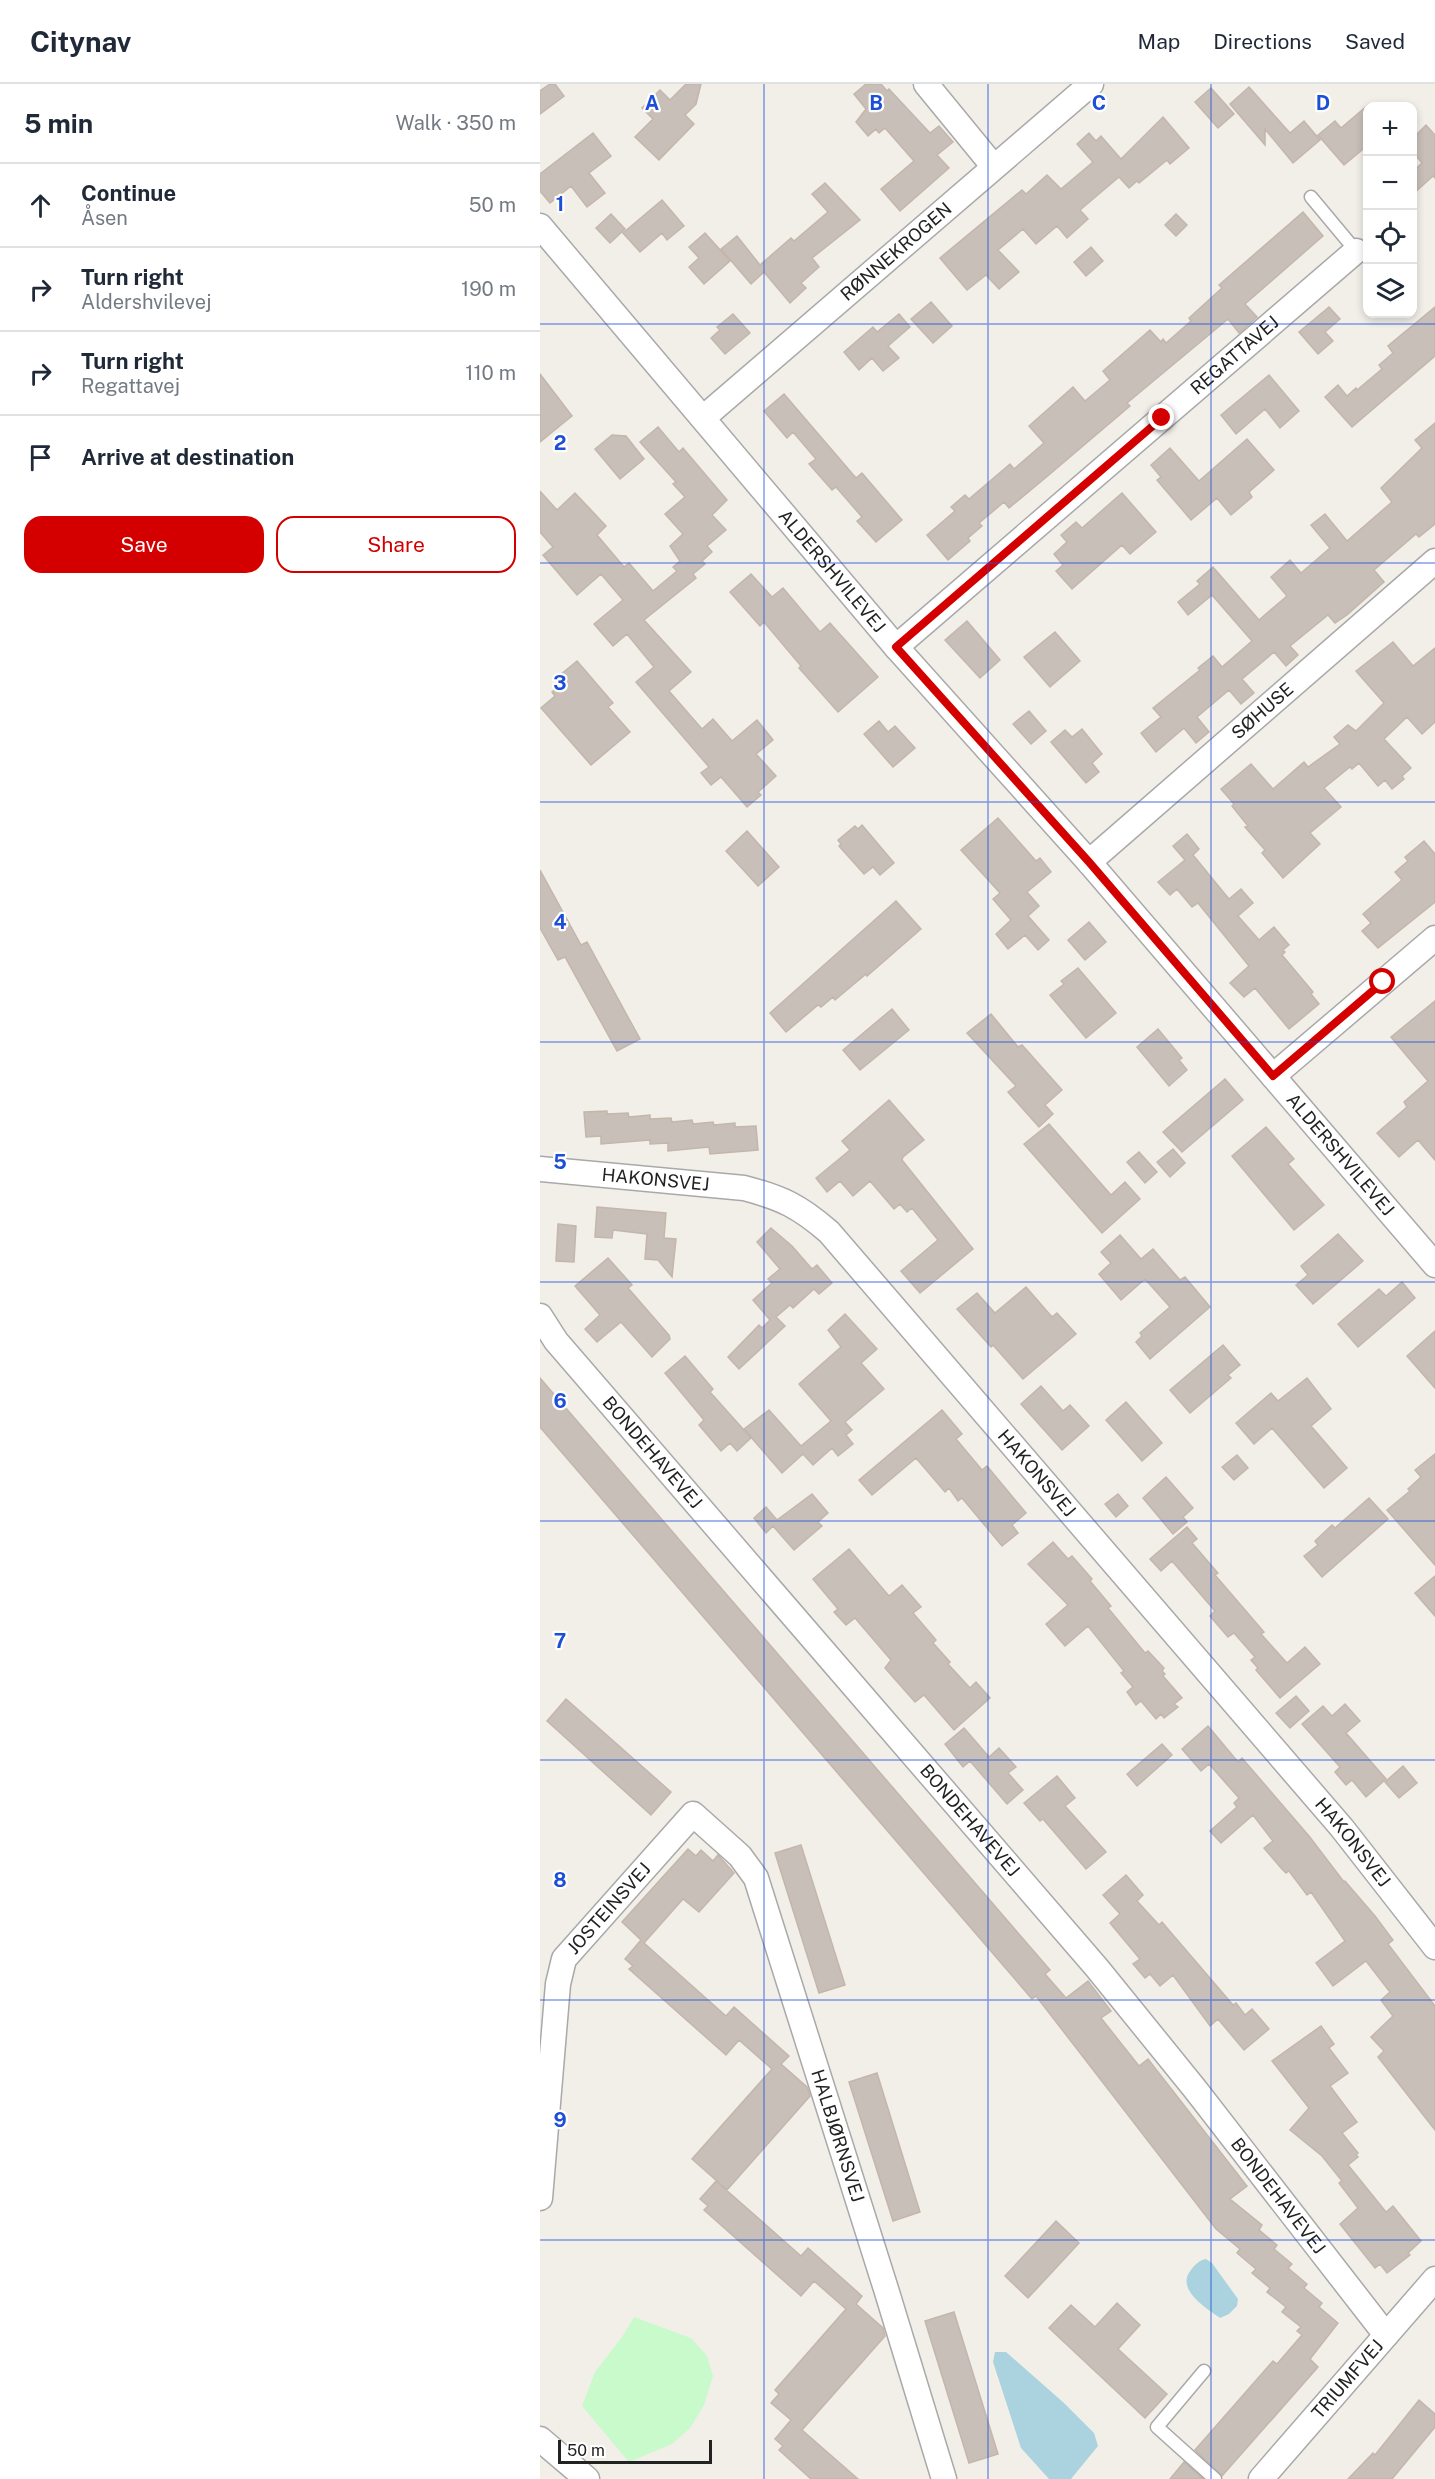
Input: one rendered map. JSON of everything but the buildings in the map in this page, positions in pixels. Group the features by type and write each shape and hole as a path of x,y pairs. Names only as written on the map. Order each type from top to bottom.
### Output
{"street":[{"path":"926,84 994,167"},
{"name":"RØNNEKROGEN","path":"703,418 1091,84"},
{"name":"ALDERSHVILEVEJ","path":"541,230 896,647 1089,862 1435,1265"},
{"name":"REGATTAVEJ","path":"896,647 1356,251"},
{"name":"SØHUSE","path":"1089,862 1435,561"},
{"path":"1273,1076 1435,938"},
{"name":"HAKONSVEJ","path":"540,1169 744,1188 777,1196 806,1212 830,1232 1342,1828 1435,1947"},
{"name":"BONDEHAVEVEJ","path":"540,1316 556,1341 1097,1968 1195,2089 1386,2335"},
{"name":"JOSTEINSVEJ","path":"540,2198 558,1984 564,1959 693,1814"},
{"name":"HALBJØRNSVEJ","path":"693,1814 740,1856 756,1878 944,2479"},
{"name":"TRIUMFVEJ","path":"1265,2478 1435,2279"},
{"path":"540,2439 587,2479"}],"lane":[{"path":"1311,197 1356,251"},
{"path":"1204,2371 1157,2427 1215,2479"}],"green space":[{"path":"634,2317 691,2338 707,2356 713,2376 704,2405 690,2428 672,2444 629,2462 582,2406 595,2372"}],"water":[{"path":"1206,2259 1212,2263 1238,2299 1237,2306 1229,2314 1220,2318 1194,2297 1187,2284 1187,2277 1196,2264"},
{"path":"995,2352 1006,2352 1094,2433 1098,2446 1071,2479 1049,2479 1021,2448 993,2362"}],"route":[{"path":"1162,418 896,647 1089,862 1273,1076 1383,982"}]}
